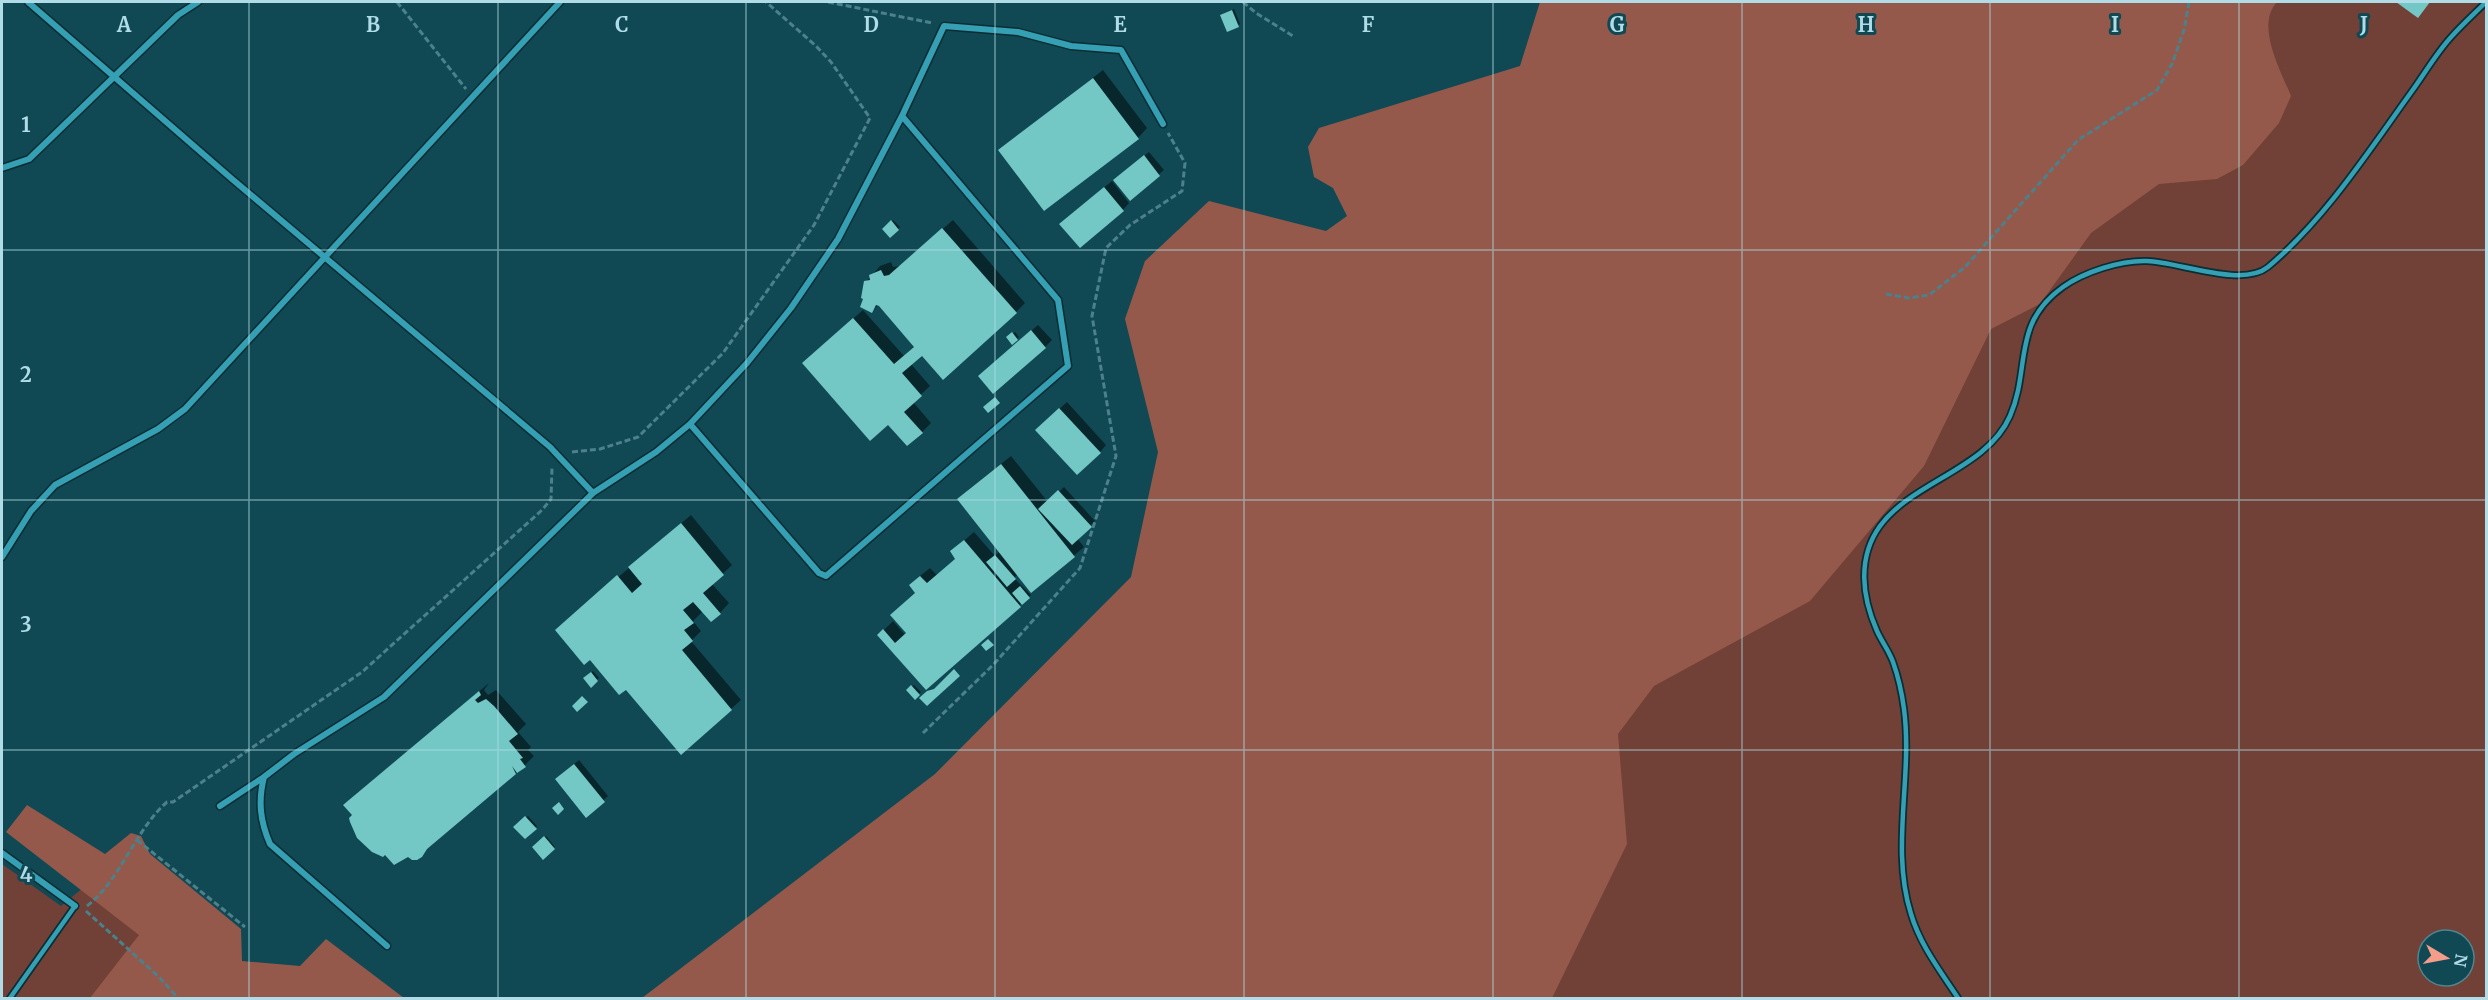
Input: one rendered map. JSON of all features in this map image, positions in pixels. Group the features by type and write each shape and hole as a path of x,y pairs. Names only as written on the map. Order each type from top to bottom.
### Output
{"street":[{"path":"28,2 550,447 593,493"},
{"path":"2,168 29,159 178,15 198,2"},
{"path":"2,557 31,511 55,484 158,429 185,409 560,2"},
{"path":"220,806 294,754 384,697 593,493 656,452 690,424 747,363 790,308 838,239 902,116 944,26 1018,32 1071,46 1120,50 1163,124"},
{"path":"690,424 819,573 826,576 1068,366 1058,300 902,116"},
{"path":"264,777 260,808 263,829 270,844 387,946"},
{"path":"2,853 75,906"}],"lane":[{"path":"1958,999 1927,951 1911,916 1904,884 1902,853 1906,761 1904,709 1893,661 1877,631 1865,592 1863,577 1870,546 1880,527 1894,512 1946,474 1989,447 2010,417 2019,384 2024,339 2042,307 2063,287 2100,268 2146,260 2232,276 2264,270 2335,198 2451,37 2487,2"},
{"path":"10,999 75,906"}],"path":[{"path":"397,2 473,97"},
{"path":"550,447 562,453 600,448 638,436 723,353 814,225 870,118 831,62 766,2"},
{"path":"828,2 944,26"},
{"path":"1243,2 1293,36"},
{"path":"1886,294 1909,298 1929,295 1965,267 2078,140 2157,90 2172,64 2184,30 2189,2"},
{"path":"922,733 993,665 1080,568 1116,456 1092,316 1106,248 1130,225 1182,191 1185,162 1163,124"},
{"path":"178,999 159,977 82,907 88,906 105,887 160,808 167,802 173,802 362,672 542,510 551,499 550,447"},
{"path":"137,840 245,927"}],"shaded area":[{"path":"1540,2 2277,2 2268,23 2269,35 2276,61 2291,96 2279,123 2243,165 2217,179 2159,184 2091,233 2040,304 1991,329 1924,466 1810,601 1654,686 1618,734 1627,844 1552,998 642,998 935,774 1131,577 1158,452 1125,319 1145,261 1209,201 1326,231 1347,216 1333,188 1314,177 1308,147 1319,128 1520,66"},
{"path":"1889,2 2486,2 2486,998 1291,998"},
{"path":"27,805 105,854 131,833 141,836 150,854 241,929 242,961 300,966 326,939 404,998 90,998 139,935 6,832"},
{"path":"2,864 61,906 89,883 147,925 93,998 2,998"}],"building":[{"path":"2396,2 2430,2 2418,18"},
{"path":"1232,10 1239,27 1227,32 1220,15"},
{"path":"1093,78 1139,139 1044,211 998,150"},
{"path":"1144,155 1160,176 1130,201 1113,180"},
{"path":"1104,187 1124,211 1080,248 1059,224"},
{"path":"891,220 899,230 890,238 882,229"},
{"path":"942,228 1017,313 943,380 922,356 902,373 922,396 904,412 923,433 907,446 888,425 870,441 802,363 853,318 894,364 914,347 879,306 876,305 872,313 860,307 864,281 870,280 869,275 881,270 884,276 889,275"},
{"path":"1031,330 1046,348 993,394 978,376"},
{"path":"1012,332 1018,340 1012,345 1006,337"},
{"path":"995,397 1000,403 988,413 983,407"},
{"path":"1059,408 1101,453 1077,475 1035,430"},
{"path":"1001,464 1075,557 1031,593 957,499"},
{"path":"1058,490 1092,527 1072,545 1038,509"},
{"path":"681,523 724,575 703,593 721,614 711,622 693,602 683,610 694,623 684,630 693,641 682,650 732,710 681,755 626,690 619,695 590,660 584,665 555,630 617,575 632,593 642,584 628,567"},
{"path":"964,540 1021,607 926,690 877,635 883,629 895,643 906,633 890,615 915,593 909,585 920,576 927,583 955,559 950,551"},
{"path":"995,555 1016,579 1007,587 986,562"},
{"path":"1020,586 1030,598 1022,605 1012,593"},
{"path":"988,639 994,645 986,651 981,645"},
{"path":"954,669 960,676 927,706 919,698 927,691 934,689"},
{"path":"591,672 598,681 591,688 583,678"},
{"path":"911,685 920,695 915,700 906,690"},
{"path":"479,691 481,695 475,700 478,703 486,699 518,734 509,741 523,758 520,759 526,767 517,773 512,766 516,774 427,849 422,857 412,860 408,857 394,865 385,855 383,857 372,852 357,838 349,818 352,815 343,805"},
{"path":"582,696 588,702 577,712 572,706"},
{"path":"574,764 605,802 586,818 555,779"},
{"path":"559,802 564,809 558,815 552,808"},
{"path":"525,816 537,829 525,839 513,827"},
{"path":"544,836 555,849 543,860 532,847"}]}
